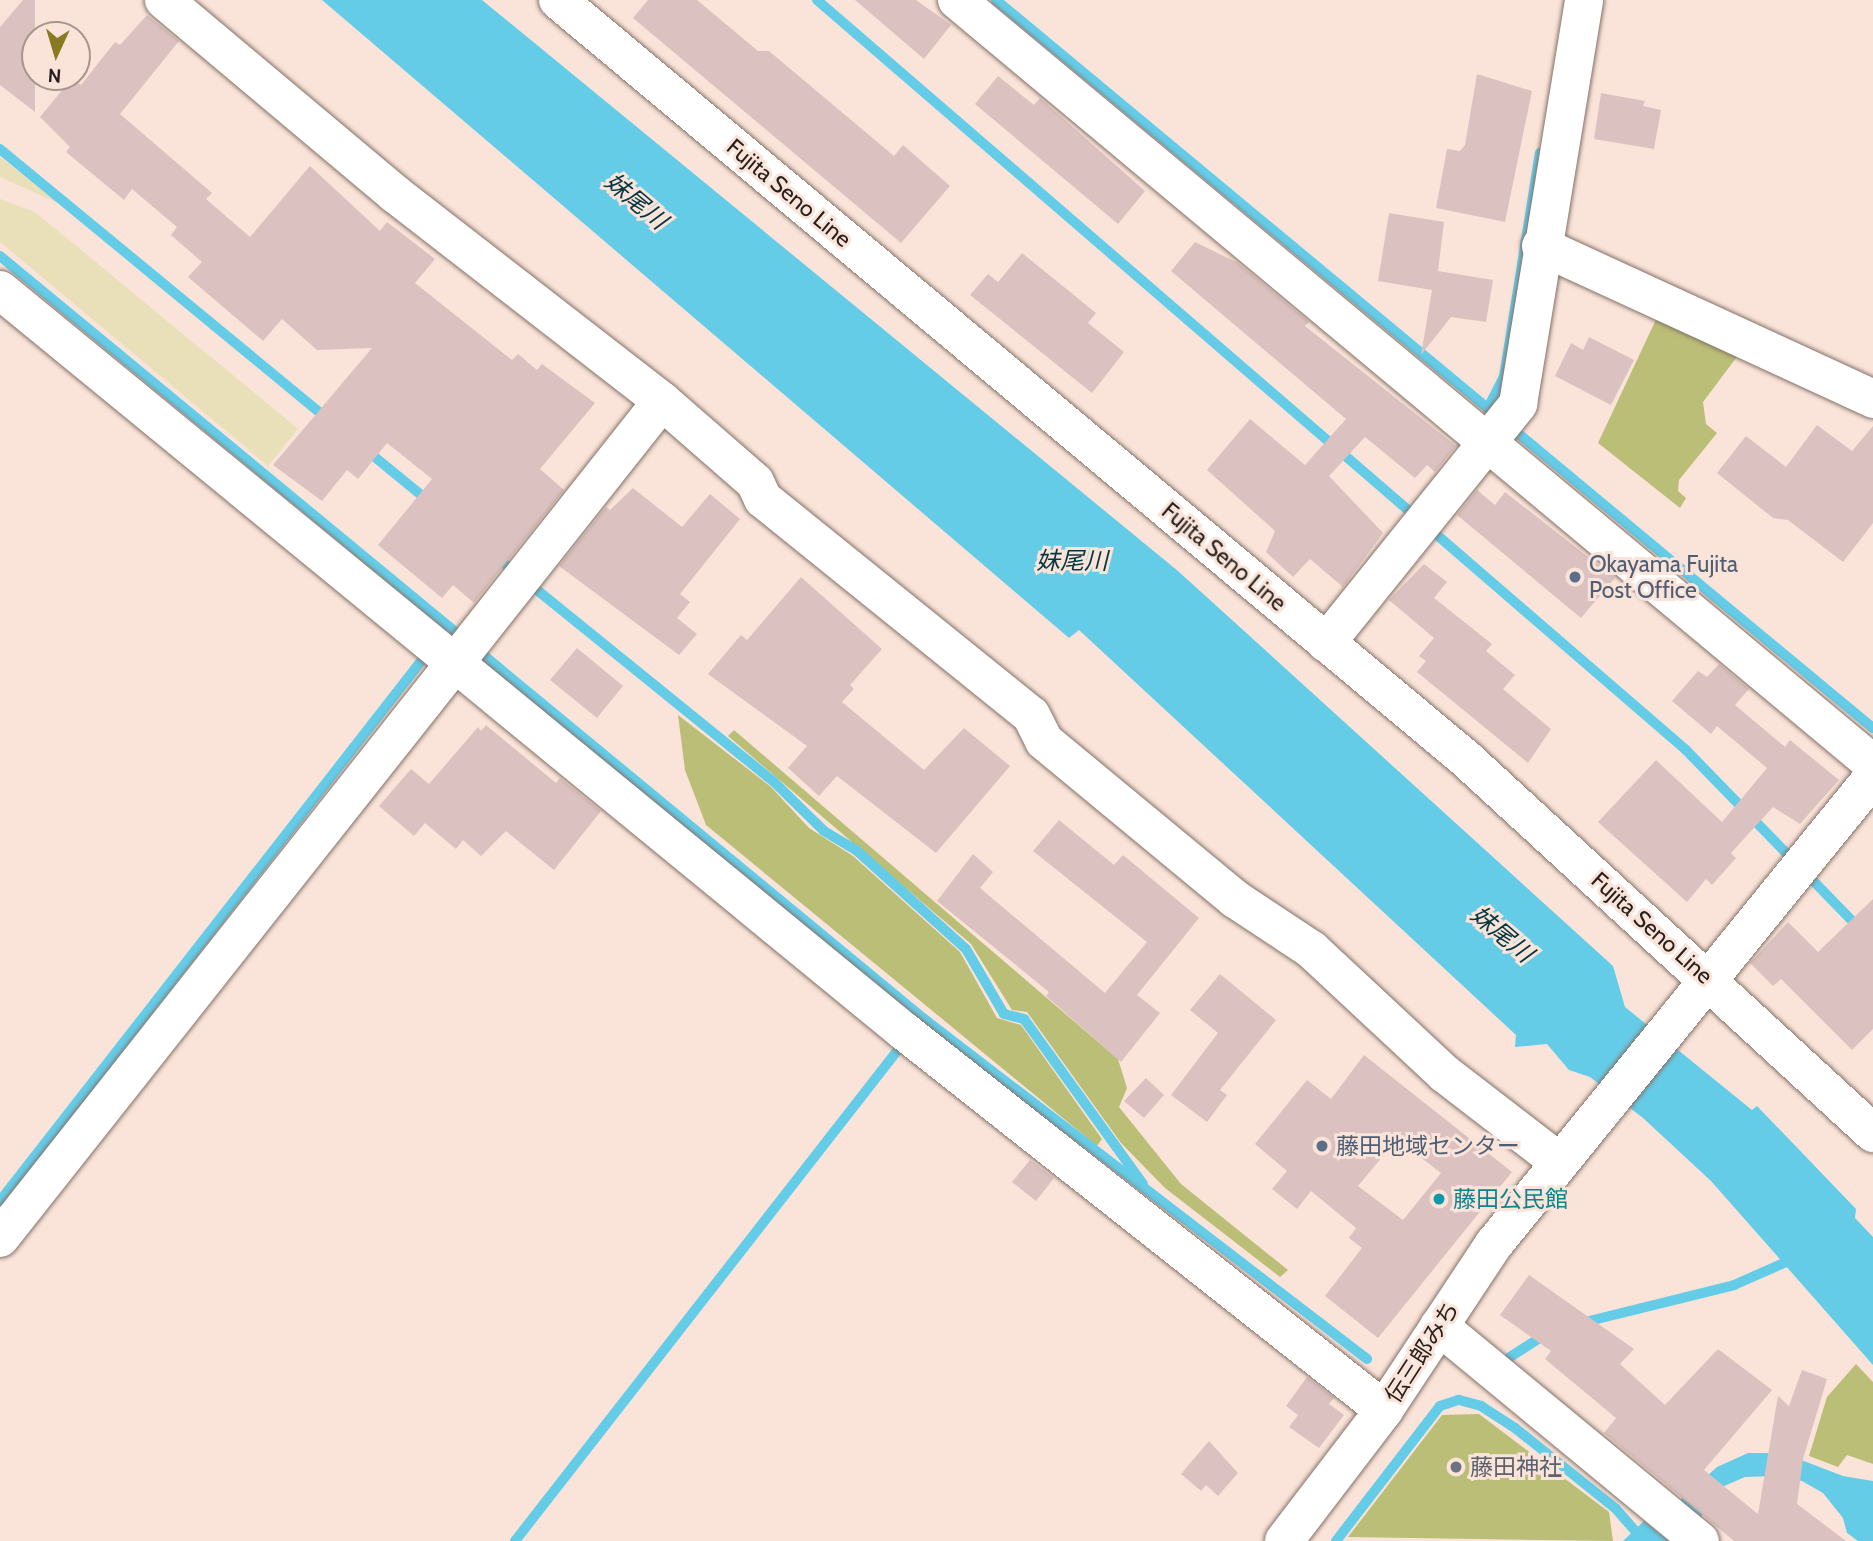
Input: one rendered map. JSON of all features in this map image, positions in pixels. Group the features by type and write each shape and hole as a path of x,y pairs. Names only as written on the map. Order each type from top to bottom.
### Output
{"street":[{"path":"164,0 384,185 662,401 755,482 763,499 1031,715 1044,741 1235,899 1312,950 1445,1074 1558,1161"},
{"path":"957,0 1501,428 1873,764"},
{"path":"1326,643 1501,428 1541,246 1584,0"},
{"name":"Fujita Seno Line","path":"565,2 1466,759 1873,1133"},
{"path":"1541,246 1873,399"},
{"path":"0,290 451,649 905,1032 1384,1410"},
{"path":"0,1238 451,649 522,578 662,401"},
{"name":"伝三郎みち","path":"1284,1541 1384,1410 1439,1326 1558,1161 1873,777"},
{"path":"1439,1326 1700,1541"}],"green space":[{"path":"1660,311 1745,346 1703,402 1706,424 1717,433 1679,480 1678,491 1686,498 1680,508 1598,443"},
{"path":"678,715 771,787 809,828 853,856 960,952 997,1018 1021,1025 1102,1139 1097,1146 706,825 685,770"},
{"path":"734,730 1118,1059 1127,1088 1119,1107 1181,1184 1288,1270 1280,1277 1165,1188 1121,1143 1027,1012 1012,1010 971,944 728,736"},
{"path":"1856,1364 1873,1382 1873,1464 1847,1455 1838,1467 1809,1456 1827,1397"},
{"name":"藤田神社","path":"1479,1414 1609,1512 1613,1541 1348,1537 1442,1415"}],"sand":[{"path":"0,157 62,205 0,177"},
{"path":"0,199 35,212 298,429 268,466 0,242"}],"water":[{"name":"妹尾川","path":"322,0 482,0 1178,571 1613,966 1625,1007 1752,1110 1757,1106 1856,1209 1855,1218 1873,1237 1873,1365 1711,1181 1643,1118 1590,1077 1569,1070 1547,1044 1515,1047 1516,1035 1079,630 1069,638"},
{"path":"1748,1453 1783,1453 1843,1476 1873,1481 1873,1541 1858,1541 1847,1533 1843,1518 1823,1493 1802,1481 1774,1476 1745,1477 1722,1487 1704,1505 1700,1524 1678,1502 1717,1467"},
{"path":"1644,1521 1669,1541 1623,1541"}],"building":[{"path":"23,0 35,0 35,21 21,21 21,91 35,91 35,112 0,85 0,27"},
{"path":"648,0 697,0 758,51 769,51 894,156 903,145 950,186 901,243 633,18"},
{"path":"855,0 916,0 951,25 924,59"},
{"path":"147,15 179,41 120,114 212,193 206,199 250,237 310,166 380,231 387,222 435,259 415,283 512,360 518,354 537,370 542,364 595,403 540,469 564,490 474,603 453,585 442,598 378,545 432,479 387,443 358,479 347,470 322,501 273,465 372,348 317,350 282,319 263,341 188,277 202,262 171,235 177,227 132,189 124,200 66,152 70,147 40,117 61,91 91,91 91,72 115,42 120,45"},
{"path":"1477,74 1532,91 1505,222 1436,208 1447,149 1460,151 1465,145"},
{"path":"998,76 1034,105 1040,98 1145,191 1118,224 975,104"},
{"path":"1601,93 1645,101 1643,106 1661,110 1654,149 1594,139"},
{"path":"1389,213 1444,222 1438,271 1493,280 1486,322 1451,317 1421,355 1432,290 1378,281"},
{"path":"1195,242 1238,263 1309,322 1305,326 1456,446 1435,472 1427,465 1415,478 1365,437 1329,476 1383,533 1343,587 1310,559 1293,577 1266,552 1275,531 1207,470 1250,419 1305,465 1346,419 1171,271"},
{"path":"1022,253 1096,313 1088,323 1124,352 1092,393 970,295 988,274 998,282"},
{"path":"1589,337 1634,360 1611,405 1555,376 1571,343 1583,350"},
{"path":"1817,425 1852,451 1873,426 1873,523 1843,562 1788,520 1773,518 1717,473 1746,436 1786,467"},
{"path":"633,488 682,527 710,494 740,519 680,594 690,602 677,618 697,634 679,655 559,566 606,507 610,510"},
{"path":"1477,490 1495,505 1505,492 1615,578 1581,618 1457,515"},
{"path":"1424,564 1447,582 1434,598 1492,644 1486,651 1515,675 1503,689 1551,729 1528,763 1417,672 1426,661 1419,656 1434,638 1389,600"},
{"path":"801,577 882,649 850,685 854,689 842,702 924,770 964,728 1010,766 936,853 837,776 819,796 788,768 807,746 708,674 741,635 747,640"},
{"path":"577,648 623,686 597,718 550,680"},
{"path":"1719,664 1749,689 1735,705 1785,747 1790,740 1839,780 1800,824 1773,807 1731,853 1736,858 1712,885 1706,879 1687,902 1598,822 1656,760 1722,822 1767,768 1717,726 1711,734 1672,701 1698,671 1707,677"},
{"path":"486,725 556,783 560,778 601,811 554,870 506,831 481,856 463,840 456,849 425,823 414,836 379,806 411,769 429,784 478,727 481,731"},
{"path":"1059,820 1114,865 1123,855 1199,918 1137,995 1160,1013 1121,1062 1046,996 1049,992 937,901 973,854 993,872 980,888 1105,993 1147,942 1033,851"},
{"path":"1873,899 1873,1029 1852,1050 1781,979 1773,986 1750,963 1788,922 1818,952"},
{"path":"1220,974 1276,1020 1220,1090 1227,1095 1207,1122 1171,1095 1218,1033 1190,1010"},
{"path":"1364,1055 1512,1172 1378,1338 1325,1296 1362,1248 1349,1238 1356,1228 1311,1191 1297,1209 1272,1189 1287,1171 1255,1144 1307,1080 1331,1099","holes":["1397,1139 1441,1173 1403,1220 1358,1186"]},
{"path":"1146,1078 1164,1095 1144,1118 1124,1101"},
{"path":"1030,1160 1054,1178 1036,1201 1012,1182"},
{"path":"1529,1275 1634,1349 1620,1364 1665,1405 1718,1349 1772,1390 1704,1470 1758,1514 1778,1396 1789,1406 1802,1370 1827,1379 1803,1459 1797,1504 1846,1541 1734,1541 1604,1433 1616,1418 1545,1359 1551,1351 1500,1315"},
{"path":"1307,1377 1334,1398 1329,1404 1344,1415 1319,1448 1289,1427 1298,1415 1286,1406"},
{"path":"1209,1441 1238,1473 1218,1496 1206,1485 1201,1491 1181,1474"}],"waterway":[{"path":"817,0 1685,749 1873,942"},
{"path":"996,0 1873,728"},
{"path":"0,149 328,419"},
{"path":"1489,406 1504,377 1540,153"},
{"path":"0,256 923,1018 1367,1359"},
{"path":"365,449 431,503"},
{"path":"495,556 773,781 824,831 856,850 966,949 1004,1014 1024,1019 1143,1184"},
{"path":"0,1201 429,651"},
{"path":"515,1541 897,1051"},
{"path":"1581,1323 1734,1285 1793,1259"},
{"path":"1510,1357 1546,1334"},
{"path":"1336,1541 1440,1406 1459,1400 1481,1406 1515,1428 1616,1509 1644,1541"}],"place":[{"name":"Okayama Fujita Post Office","path":"1575,577"},
{"name":"藤田地域センター","path":"1322,1146"},
{"name":"藤田公民館","path":"1439,1199"},
{"name":"藤田神社","path":"1456,1467"}]}
